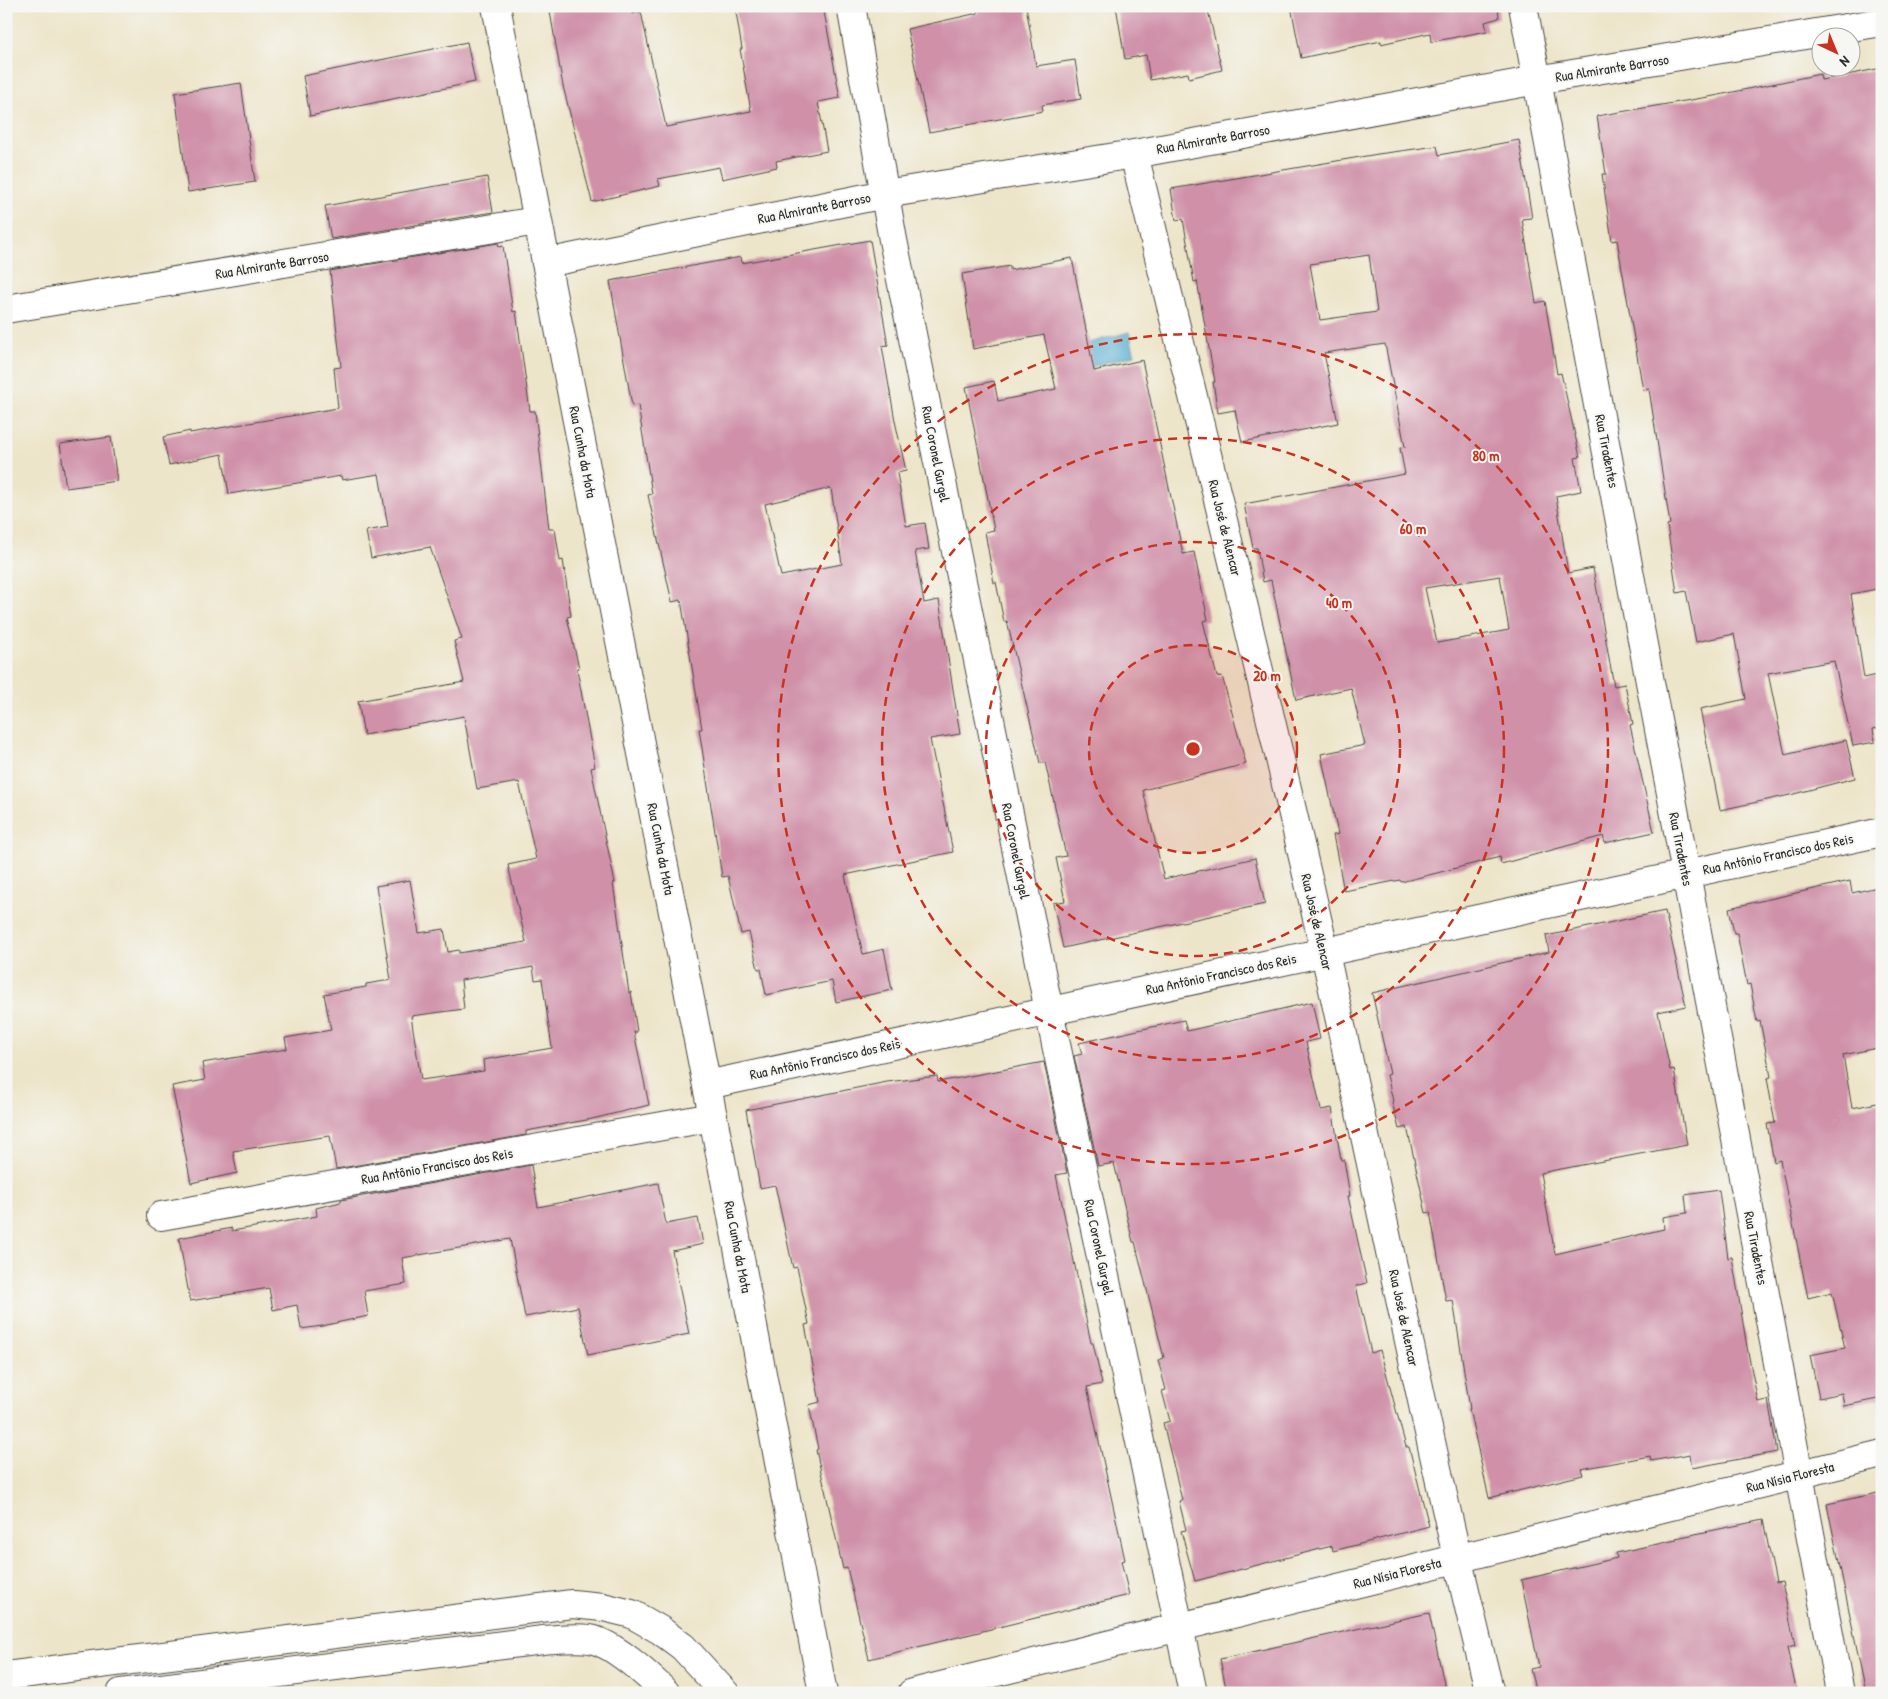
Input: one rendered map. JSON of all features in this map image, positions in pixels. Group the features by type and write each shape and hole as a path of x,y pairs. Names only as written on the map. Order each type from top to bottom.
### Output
{"street":[{"name":"Rua Cunha da Mota","path":"496,6 707,1085 823,1693"},
{"name":"Rua Coronel Gurgel","path":"851,6 894,250 1049,1011 1193,1693"},
{"name":"Rua Tiradentes","path":"1523,6 1840,1693"},
{"name":"Rua Almirante Barroso","path":"546,263 885,194 1134,154 1537,80 1882,22"},
{"name":"Rua José de Alencar","path":"1134,154 1276,741 1324,952 1456,1559 1490,1693"},
{"name":"Rua Almirante Barroso","path":"6,309 537,220"},
{"name":"Rua Antônio Francisco dos Reis","path":"707,1085 1882,832"},
{"name":"Rua Antônio Francisco dos Reis","path":"161,1216 713,1117"},
{"name":"Rua Nísia Floresta","path":"912,1693 1882,1454"},
{"path":"6,1676 572,1604 603,1606 632,1614 660,1630 683,1647 725,1693"},
{"path":"121,1693 568,1638 592,1639 619,1653 644,1672 666,1693"}],"water":[{"path":"1129,332 1135,355 1086,368 1081,345"}],"building":[{"path":"549,6 632,6 633,14 641,12 666,127 751,111 740,49 742,49 735,6 823,6 840,98 818,102 827,151 776,161 777,167 722,179 719,167 658,179 660,186 592,202 563,86"},
{"path":"977,6 1026,6 1036,66 1075,60 1081,99 1042,105 1043,111 929,132 907,29 978,13"},
{"path":"1116,6 1207,6 1222,70 1189,78 1188,73 1150,80 1146,55 1125,59"},
{"path":"1291,6 1498,6 1499,18 1485,22 1487,31 1431,42 1430,33 1301,58"},
{"path":"467,42 475,82 310,116 303,76"},
{"path":"1882,68 1882,588 1851,594 1864,678 1882,674 1882,727 1873,729 1875,742 1853,746 1834,661 1768,673 1785,755 1846,740 1855,778 1790,795 1720,810 1700,709 1746,699 1734,634 1696,642 1686,591 1677,593 1667,525 1670,524 1649,389 1643,390 1617,240 1612,241 1602,174 1606,174 1597,116 1714,96 1810,76 1810,78 1821,78 1821,80 1860,78 1860,72"},
{"path":"241,83 255,182 188,192 175,93"},
{"path":"1519,140 1532,218 1522,219 1536,303 1545,301 1557,374 1561,373 1580,457 1575,458 1581,491 1556,496 1568,573 1593,568 1614,686 1625,684 1633,724 1630,725 1654,832 1605,843 1603,836 1501,864 1500,857 1401,882 1400,880 1344,891 1333,835 1338,834 1321,754 1365,745 1351,688 1296,700 1271,580 1263,582 1257,548 1253,548 1244,504 1405,474 1400,448 1405,447 1385,344 1324,353 1338,423 1242,442 1235,410 1218,413 1213,382 1215,382 1197,281 1194,282 1183,219 1176,220 1171,189 1378,154 1437,146 1439,155","holes":["1369,255 1377,312 1320,320 1310,264","1500,576 1509,630 1437,643 1425,588"]},
{"path":"487,177 493,212 331,239 325,206"},
{"path":"870,240 888,345 882,346 906,471 897,473 906,526 925,523 929,549 915,551 924,603 939,600 960,734 930,739 953,852 845,875 863,954 884,949 892,990 836,1002 832,981 766,995 761,969 758,969 749,932 741,934 728,876 722,877 699,729 702,729 681,600 672,602 648,495 652,494 638,405 632,406 610,281 741,257 742,263","holes":["831,488 842,564 781,576 765,504"]},
{"path":"498,243 499,247 503,246 513,312 516,311 530,411 535,411 549,529 555,529 560,561 563,560 571,616 567,617 579,668 577,669 595,767 591,768 615,883 613,883 629,993 631,992 637,1032 634,1032 649,1105 592,1119 526,1131 526,1135 336,1169 330,1136 233,1151 237,1173 191,1183 172,1086 205,1080 202,1063 287,1049 285,1038 331,1030 324,994 366,987 366,984 391,980 376,886 410,880 419,933 444,929 448,952 459,950 459,953 526,942 508,865 536,859 519,782 477,789 464,716 364,735 358,701 464,682 454,641 462,639 430,547 371,558 366,531 388,527 379,474 342,480 341,476 229,494 222,454 169,465 163,437 190,431 190,433 338,408 334,368 341,367 330,271","holes":["533,967 535,980 542,979 552,1048 483,1060 484,1071 421,1080 411,1016 464,1009 461,980"]},
{"path":"1072,258 1094,371 1142,360 1183,554 1194,552 1208,620 1203,621 1217,677 1222,676 1246,764 1143,790 1164,879 1255,858 1265,904 1063,948 1053,903 1065,901 1056,858 1066,856 1045,762 1040,763 1007,621 1004,622 996,582 994,583 985,532 994,530 966,387 994,381 998,401 1056,389 1044,335 973,349 962,274 1010,266 1010,270"},
{"path":"111,437 117,481 66,488 60,444"},
{"path":"1850,881 1852,893 1882,886 1882,1047 1843,1055 1852,1108 1882,1102 1882,1398 1844,1406 1842,1393 1819,1398 1810,1355 1845,1348 1832,1292 1808,1298 1780,1160 1774,1162 1767,1124 1775,1123 1767,1078 1771,1077 1760,1021 1757,1022 1750,984 1747,985 1737,933 1734,933 1729,908"},
{"path":"1665,911 1686,1006 1658,1012 1670,1070 1674,1069 1687,1145 1540,1173 1555,1254 1664,1229 1663,1217 1687,1213 1685,1195 1719,1190 1728,1258 1732,1257 1758,1402 1768,1400 1777,1452 1692,1468 1690,1454 1651,1461 1650,1456 1581,1469 1583,1475 1489,1498 1469,1409 1453,1300 1446,1301 1430,1212 1426,1213 1407,1127 1399,1129 1387,1075 1390,1074 1372,993 1549,952 1546,936"},
{"path":"1312,1002 1320,1039 1306,1042 1321,1110 1332,1108 1341,1160 1344,1160 1350,1196 1348,1196 1367,1283 1356,1286 1371,1353 1380,1350 1406,1447 1409,1447 1429,1526 1333,1551 1332,1546 1195,1581 1181,1531 1186,1530 1179,1501 1182,1500 1163,1423 1170,1421 1162,1391 1166,1390 1158,1360 1164,1358 1114,1163 1098,1166 1074,1056 1082,1054 1079,1043 1184,1020 1187,1031"},
{"path":"1044,1062 1067,1173 1056,1175 1091,1343 1093,1343 1102,1384 1087,1387 1125,1560 1121,1561 1129,1595 869,1659 847,1568 843,1569 816,1450 818,1449 809,1405 820,1402 805,1325 809,1324 797,1267 793,1268 775,1185 760,1188 746,1110 887,1082 937,1076 938,1082"},
{"path":"531,1165 538,1207 658,1183 666,1224 698,1218 703,1244 672,1251 689,1334 588,1355 578,1307 525,1317 510,1239 402,1258 406,1284 364,1291 368,1316 322,1326 301,1329 297,1305 273,1310 269,1288 190,1301 179,1238 232,1228 232,1231 317,1216 316,1208 341,1202 341,1200"},
{"path":"1882,1492 1882,1693 1866,1693 1827,1504"},
{"path":"1763,1520 1776,1583 1782,1582 1795,1646 1787,1648 1797,1693 1536,1693 1530,1669 1539,1667 1521,1580 1617,1558 1616,1553 1676,1540 1676,1538"},
{"path":"1429,1613 1446,1693 1227,1693 1220,1659"}]}
